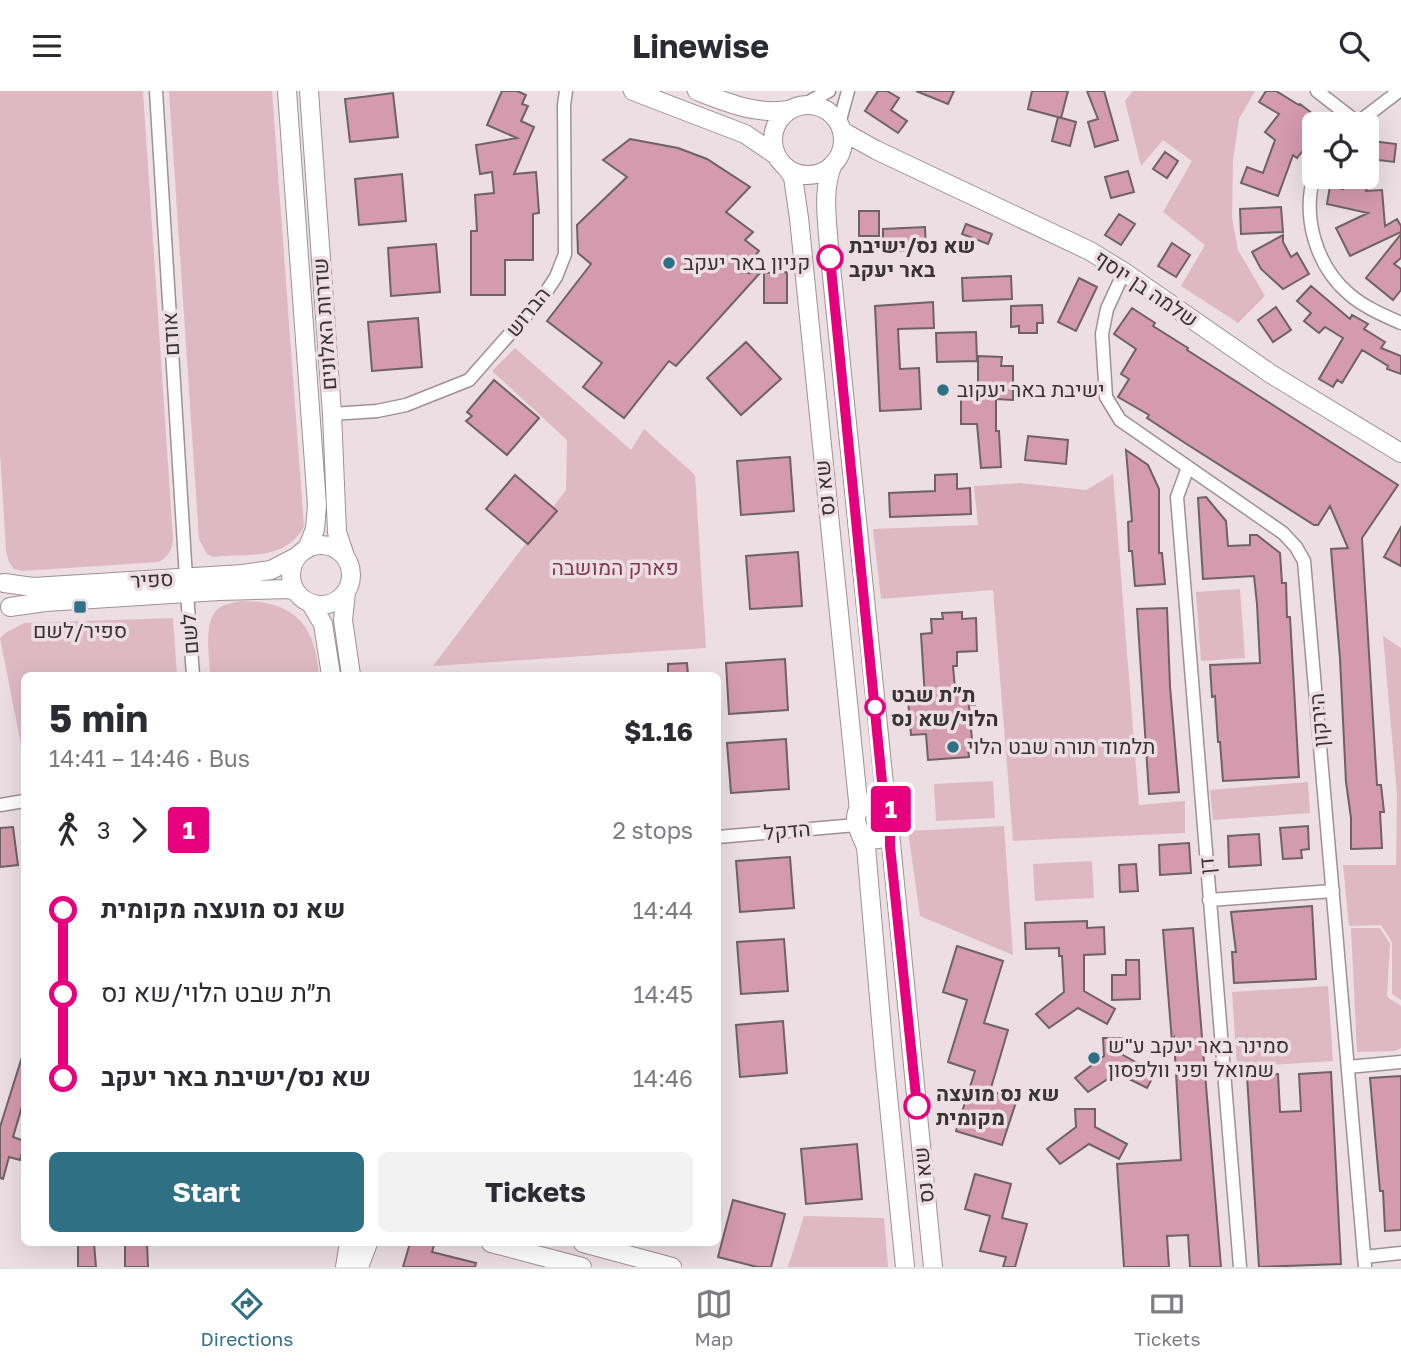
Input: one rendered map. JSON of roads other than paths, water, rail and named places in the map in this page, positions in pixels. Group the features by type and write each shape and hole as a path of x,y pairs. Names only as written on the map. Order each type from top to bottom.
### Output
{"street":[{"name":"אודם","path":"156,91 186,585"},
{"name":"שדרות האלונים","path":"287,91 317,505 315,529 302,552"},
{"name":"שדרות האלונים","path":"309,91 332,414 337,533 345,556"},
{"name":"הברוש","path":"332,414 377,411 406,405 469,380 544,295 556,278 565,254 566,91"},
{"path":"632,91 744,134 797,173 810,175 823,171 854,149 876,150"},
{"path":"697,91 751,110 773,113 796,108 821,107 832,114 841,128"},
{"path":"781,161 773,143 774,130 780,119 829,91"},
{"path":"835,162 842,149 841,128 848,91"},
{"path":"1317,91 1343,112"},
{"path":"1371,112 1399,91"},
{"name":"שלמה בן יוסף","path":"841,128 876,150 1090,251 1271,374 1401,453"},
{"name":"שא נס","path":"781,161 793,177 799,218 859,823 866,847 905,1267"},
{"name":"שא נס","path":"835,162 829,173 827,192 829,247 886,804"},
{"path":"1311,189 1313,235 1327,270 1350,296 1401,323"},
{"name":"הירקון","path":"1124,272 1107,309 1102,334 1106,397 1121,420 1283,533 1304,561 1365,1262"},
{"name":"דן","path":"1188,467 1177,497 1240,1267"},
{"path":"331,672 323,624 311,604 295,591 291,573 302,552 314,546 331,547 345,556 352,574 346,592 343,620 351,672"},
{"name":"ספיר","path":"5,613 45,602 186,585 271,570 302,552"},
{"name":"ספיר","path":"2,582 33,587 186,585 295,591"},
{"path":"2,582 11,594 5,613"},
{"name":"לשם","path":"186,585 193,672"},
{"path":"311,604 331,604 340,600 346,592"},
{"path":"874,801 886,804 895,821 890,833 879,840 872,840 859,823 863,806 874,801"},
{"path":"0,805 21,802"},
{"name":"הדקל","path":"721,837 859,823"},
{"name":"שא נס","path":"890,833 933,1267"},
{"path":"1209,900 1334,891"},
{"path":"1348,1067 1401,1062"},
{"path":"345,1267 348,1246"},
{"path":"359,1267 367,1246"},
{"path":"502,1246 582,1267"},
{"path":"594,1246 673,1267"},
{"path":"1365,1262 1401,1253"}],"place":[{"name":"שא נס/ישיבת באר יעקב","path":"830,258"},
{"name":"קניון באר יעקב","path":"669,263"},
{"name":"ישיבת באר יעקוב","path":"943,390"},
{"name":"ספיר/לשם","path":"80,607"},
{"name":"ת״ת שבט הלוי/שא נס","path":"875,707"},
{"name":"תלמוד תורה שבט הלוי","path":"953,747"},
{"name":"סמינר באר יעקב ע\"ש שמואל ופני וולפסון","path":"1094,1058"},
{"name":"שא נס מועצה מקומית","path":"917,1106"}],"park label":[{"name":"פארק המושבה","path":"615,568"}]}
